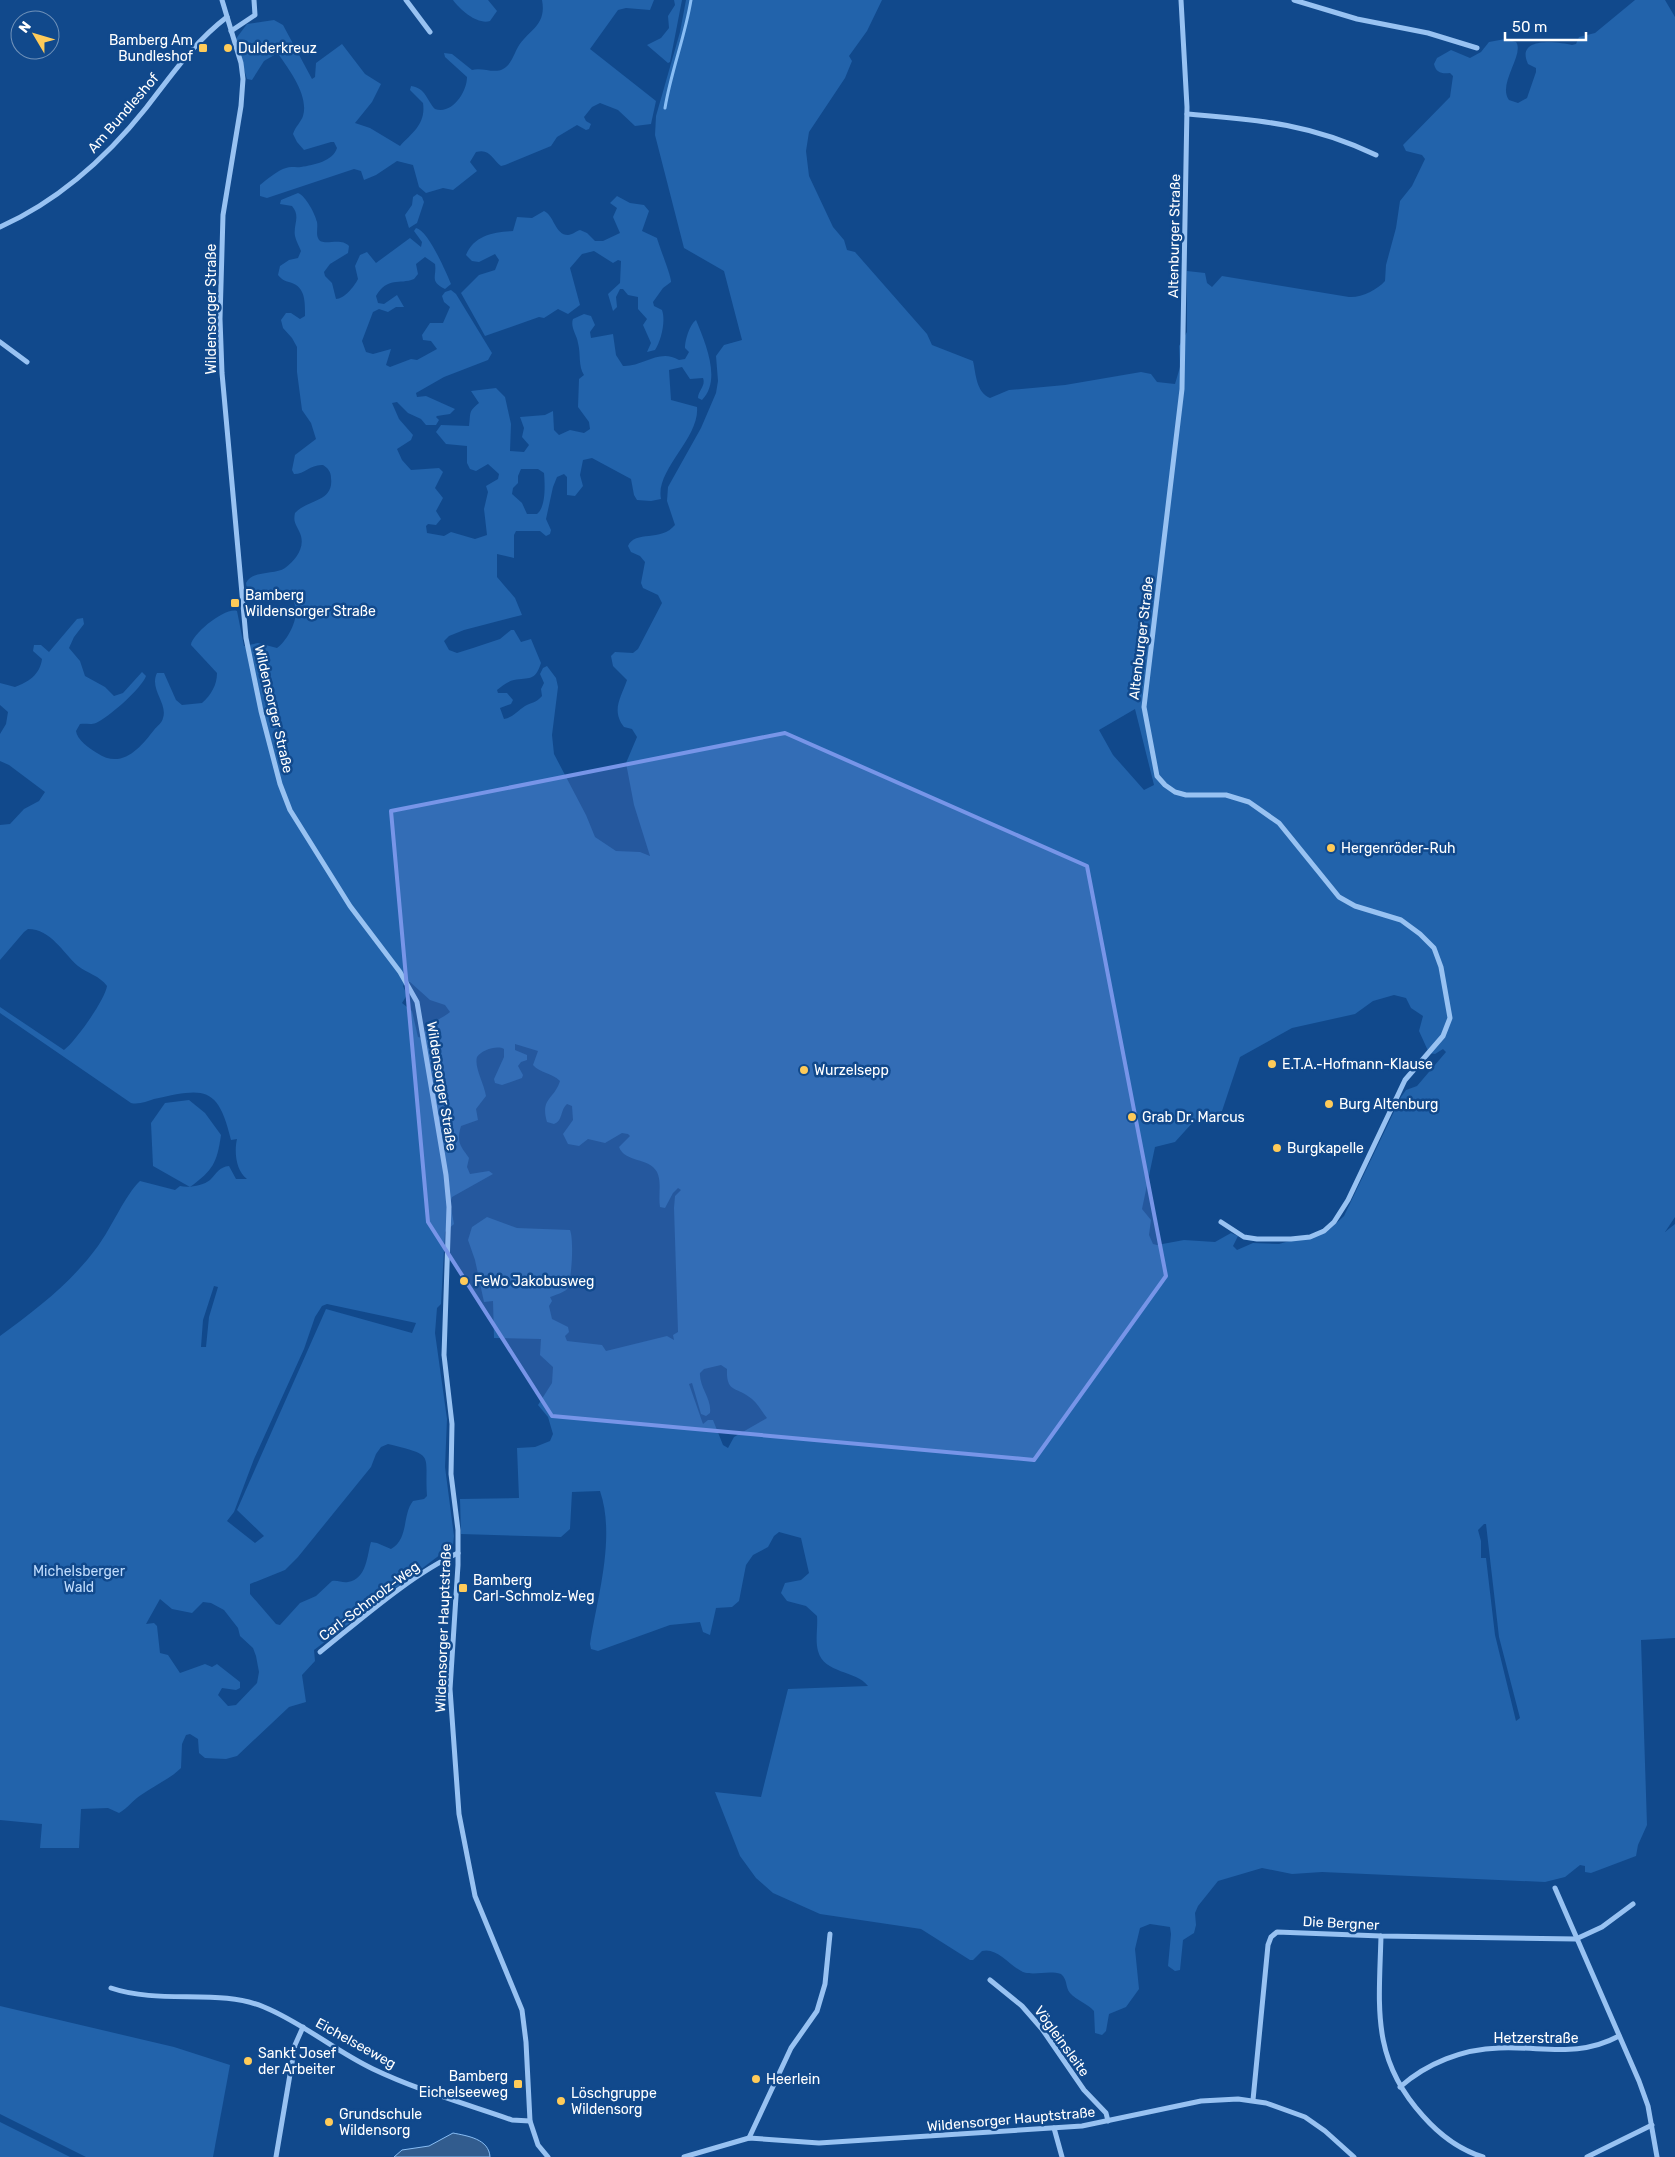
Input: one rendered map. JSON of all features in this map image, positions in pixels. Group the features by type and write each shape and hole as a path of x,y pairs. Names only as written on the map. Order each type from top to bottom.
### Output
{"street":[{"name":"Wildensorger Straße","path":"222,0 241,63 242,94 224,208 220,319 222,373 248,649 280,784 290,810 350,906 400,972 417,1002 446,1175 449,1207 444,1355"},
{"path":"231,31 254,15 254,0"},
{"path":"406,0 430,32"},
{"name":"Altenburger Straße","path":"1181,0 1187,114 1181,414 1166,512 1144,707 1157,776 1175,792 1226,795 1249,802 1279,824 1339,897 1355,906 1401,920 1420,934 1434,948 1439,961 1450,1018 1443,1036 1405,1080 1348,1200 1329,1227 1310,1237 1257,1239 1244,1236 1221,1222"},
{"path":"1294,0 1357,19 1428,32 1478,48"},
{"name":"Am Bundleshof","path":"0,227 19,219 85,172 116,144 187,56 227,17"},
{"path":"1187,114 1263,120 1304,128 1332,136 1376,155"},
{"path":"0,342 27,362"},
{"name":"Wildensorger Hauptstraße","path":"444,1355 452,1424 451,1474 458,1530 450,1689 459,1814 474,1896 517,1993 522,2010 526,2042 530,2121 538,2145 548,2157"},
{"name":"Carl-Schmolz-Weg","path":"320,1652 377,1606 458,1553"},
{"path":"1555,1888 1576,1939 1584,1950 1645,2097 1657,2157"},
{"name":"Die Bergner","path":"1253,2100 1268,1944 1271,1936 1277,1932 1381,1936 1576,1939 1602,1927 1633,1904"},
{"path":"750,2138 791,2048 818,2011 825,1984 830,1934"},
{"path":"1381,1936 1381,2031 1388,2061 1400,2086 1430,2124 1455,2144 1483,2157"},
{"name":"Vögleinsleite","path":"990,1980 1022,2006 1042,2029 1084,2090 1106,2113 1108,2121"},
{"name":"Eichelseeweg","path":"111,1988 140,1996 229,1999 264,2006 303,2027 372,2069 412,2086 512,2120 530,2121"},
{"path":"276,2157 295,2045 303,2027"},
{"name":"Hetzerstraße","path":"1400,2086 1420,2071 1448,2058 1467,2052 1499,2048 1586,2049 1620,2036"},
{"name":"Wildensorger Hauptstraße","path":"684,2157 750,2138 820,2143 1054,2128 1108,2121 1201,2101 1253,2100 1277,2106 1305,2117 1325,2131 1354,2157"},
{"path":"1587,2157 1652,2125"},
{"path":"1054,2128 1062,2157"}],"highlighted area":[{"path":"785,733 1087,866 1166,1276 1034,1460 552,1416 428,1222 391,811"}],"green space":[{"path":"453,0 488,0 497,11 490,21 480,21 465,12"},
{"path":"542,0 654,0 650,10 626,8 618,10 590,49 656,101 651,124 635,126 618,110 600,103 592,107 584,117 591,124 589,129 586,130 577,125 557,137 551,146 505,165 501,166 488,153 476,152 470,162 477,171 453,190 443,188 426,193 419,187 413,165 397,161 376,175 364,180 361,171 354,169 267,198 260,196 260,185 276,173 288,167 306,166 322,162 332,156 337,148 334,142 331,142 304,150 297,142 293,134 303,116 303,100 297,84 279,55 276,54 264,61 252,80 247,79 235,40 247,24 274,20 283,25 312,79 315,77 316,63 342,44 365,74 381,84 372,102 355,123 370,128 400,146 418,127 422,117 423,103 410,90 411,86 420,89 435,109 447,109 461,95 467,77 445,57 444,53 452,54 472,70 496,71 503,69 510,62 522,41 539,22 543,9"},
{"path":"674,0 682,0 670,62 668,63 647,45 661,38 669,28 668,16 675,5"},
{"name":"Michelsberger Wald","path":"686,0 882,0 867,31 849,56 852,61 845,78 809,132 806,151 809,176 833,227 844,240 847,250 855,252 927,334 932,345 973,361 979,387 990,398 1009,390 1065,385 1141,372 1151,374 1157,382 1175,384 1180,367 1179,346 1187,332 1187,271 1205,273 1207,283 1212,287 1222,276 1349,297 1364,295 1373,290 1385,281 1386,265 1396,228 1400,201 1412,186 1425,159 1422,155 1406,151 1403,145 1450,97 1453,76 1450,73 1442,73 1436,69 1434,64 1437,58 1451,50 1470,58 1481,52 1489,42 1505,39 1516,42 1518,47 1517,54 1508,78 1506,93 1509,100 1518,103 1527,98 1536,72 1536,68 1528,64 1526,55 1527,49 1533,45 1548,42 1576,44 1579,37 1595,33 1635,0 1665,0 1675,17 1675,1217 1665,1232 1675,1224 1675,1638 1641,1640 1647,1825 1638,1845 1636,1856 1591,1873 1585,1872 1585,1866 1580,1865 1565,1877 1545,1882 1322,1872 1292,1874 1262,1868 1218,1881 1198,1906 1195,1913 1196,1925 1194,1933 1183,1940 1180,1970 1175,1971 1168,1966 1170,1927 1150,1924 1140,1928 1135,1949 1139,1989 1126,2007 1109,2014 1106,2031 1102,2035 1095,2033 1094,2011 1070,1993 1061,1974 1023,1972 998,1954 988,1951 982,1951 973,1960 970,1960 921,1929 820,1914 773,1893 756,1878 740,1856 715,1792 761,1797 788,1689 868,1686 856,1677 833,1668 821,1658 817,1647 817,1616 806,1606 787,1601 781,1593 785,1583 801,1580 809,1573 801,1538 779,1532 774,1536 768,1547 753,1555 746,1565 739,1601 732,1607 716,1608 710,1635 703,1632 700,1622 670,1625 598,1651 591,1649 590,1644 606,1548 604,1509 600,1491 572,1492 570,1529 561,1537 461,1534 460,1499 519,1498 517,1448 535,1447 550,1441 553,1434 548,1417 538,1405 552,1383 553,1367 540,1355 541,1339 494,1338 493,1301 484,1302 475,1260 468,1240 472,1227 487,1217 517,1228 570,1230 572,1250 569,1284 566,1290 550,1297 552,1301 549,1306 552,1319 568,1327 569,1332 565,1336 567,1341 602,1345 606,1351 667,1336 674,1340 673,1335 678,1332 674,1208 675,1196 681,1190 678,1188 673,1193 665,1208 660,1207 657,1172 649,1164 626,1156 619,1147 630,1136 628,1134 622,1133 605,1143 588,1139 579,1146 568,1144 563,1134 573,1120 572,1106 567,1104 559,1120 554,1124 547,1122 545,1114 546,1103 560,1081 533,1065 538,1051 515,1044 515,1050 527,1055 527,1060 521,1062 518,1066 523,1075 522,1078 502,1085 495,1083 494,1079 504,1057 504,1049 490,1049 482,1052 477,1057 476,1061 486,1096 476,1109 478,1120 461,1126 459,1140 469,1158 467,1167 470,1174 489,1171 493,1174 452,1197 450,1203 454,1224 445,1232 441,1304 437,1308 435,1333 447,1419 445,1467 454,1536 453,1545 314,1650 315,1661 302,1675 306,1702 289,1707 237,1756 226,1759 205,1758 199,1753 198,1739 190,1734 186,1735 182,1744 181,1768 138,1797 122,1811 119,1813 108,1808 81,1809 79,1848 40,1848 42,1824 0,1820 0,1336 65,1284 88,1259 98,1246 129,1194 140,1181 175,1190 180,1186 191,1187 203,1184 210,1180 220,1169 229,1166 236,1179 247,1179 243,1176 238,1166 237,1139 231,1140 221,1109 214,1100 206,1095 185,1093 140,1103 131,1103 0,1013 0,1007 64,1050 89,1020 101,1001 107,986 101,980 78,966 50,937 36,930 28,929 24,932 0,960 0,825 10,824 24,809 39,801 45,792 9,765 0,761 0,734 6,724 8,712 0,705 0,683 15,687 33,677 41,665 42,659 33,651 34,645 41,645 49,652 77,619 83,618 84,624 74,637 69,648 80,661 85,676 105,687 114,696 123,693 142,672 146,676 132,695 108,715 96,723 80,724 76,731 81,741 97,753 106,758 122,758 130,755 143,744 161,723 164,712 155,685 157,673 164,673 176,700 182,705 202,703 211,693 215,686 217,673 191,645 197,634 210,622 225,613 237,611 244,646 258,643 277,648 287,637 296,613 292,599 285,595 256,598 248,595 246,583 253,576 281,570 293,561 299,552 302,542 295,521 295,513 300,508 324,496 331,486 330,472 323,465 315,466 298,474 294,474 292,470 295,455 316,439 311,423 302,410 297,372 297,347 283,328 281,320 286,313 291,313 300,319 305,316 302,292 297,285 283,280 278,275 280,266 289,260 298,258 301,251 295,236 295,210 292,206 280,204 281,200 298,193 307,201 314,215 317,222 317,236 320,241 341,242 349,246 348,253 330,264 324,272 325,276 332,283 336,299 348,292 358,279 355,266 360,255 367,252 376,263 410,238 421,247 422,242 414,231 416,228 421,230 431,243 449,278 451,284 445,289 437,284 435,281 435,264 425,257 416,264 418,274 414,279 389,283 380,290 376,296 378,303 384,304 397,295 404,307 396,307 388,312 379,309 373,312 362,341 366,352 373,354 391,349 386,365 390,367 411,359 417,360 437,349 431,341 423,340 422,335 430,323 443,323 450,307 444,302 442,296 445,292 451,290 456,294 492,353 488,360 444,377 416,393 417,397 426,396 455,409 450,414 437,416 439,420 436,425 426,425 421,419 408,413 397,402 392,403 399,419 413,435 411,440 397,449 402,460 411,470 439,468 443,472 435,488 443,498 436,511 441,519 436,525 428,524 426,526 427,533 444,536 451,532 475,539 487,535 484,509 488,492 486,486 498,479 499,474 488,464 476,471 470,469 467,463 467,446 446,444 436,432 441,425 469,426 473,408 479,403 471,391 496,388 505,397 511,424 510,451 524,452 529,445 522,437 524,428 520,417 545,415 553,411 554,430 559,435 570,430 584,433 590,429 589,422 578,407 579,379 584,375 581,368 579,347 572,325 573,319 584,314 591,316 595,325 590,332 591,338 613,334 616,355 623,366 630,366 665,356 679,360 685,359 689,352 685,348 687,337 696,320 710,361 711,382 708,392 702,400 698,398 704,381 703,378 690,379 682,367 669,370 671,400 697,407 696,419 692,430 665,477 661,488 661,499 651,501 637,500 634,495 631,479 592,458 583,460 580,475 583,486 575,496 567,495 567,477 564,474 557,477 546,519 551,530 550,534 546,536 540,531 516,531 514,535 514,558 497,554 497,577 515,598 522,615 464,630 449,636 444,641 449,650 457,653 500,639 511,630 514,630 521,642 531,639 541,663 539,669 531,678 512,681 497,690 498,693 507,693 513,700 511,704 500,708 504,719 542,696 541,689 544,683 540,674 543,668 547,666 556,678 558,687 552,735 554,754 586,815 595,837 616,851 640,852 650,856 634,805 626,763 637,737 632,729 624,727 618,715 618,704 627,680 613,666 611,656 615,652 633,653 638,649 662,603 658,595 643,588 641,583 645,562 640,556 631,552 628,546 636,538 663,533 675,525 667,501 668,487 701,428 716,393 718,381 716,356 724,345 742,340 724,271 684,248 655,135 656,116 680,32","holes":["521,469 538,469 544,473 545,489 543,501 537,514 527,514 522,503 512,494 513,488 518,483","1135,709 1154,785 1144,790 1113,755 1099,730","410,982 430,1000 445,1005 450,1012 430,1025 422,1038 418,1037 412,1011 402,1003 407,995 403,986 405,983","1394,995 1406,998 1411,1008 1423,1016 1419,1031 1429,1053 1435,1054 1443,1049 1446,1052 1417,1086 1406,1090 1401,1097 1344,1216 1330,1229 1279,1244 1253,1243 1237,1250 1233,1246 1238,1236 1231,1233 1215,1242 1184,1240 1157,1245 1153,1244 1149,1235 1151,1220 1142,1209 1155,1147 1175,1142 1194,1121 1222,1111 1240,1057 1292,1028 1355,1014 1373,1001","214,1286 218,1287 209,1317 206,1347 201,1347 203,1320","327,1304 416,1323 412,1333 326,1309 237,1510 264,1536 255,1543 227,1521 234,1512 254,1459 304,1349 315,1317 322,1306","721,1365 727,1369 728,1382 731,1386 752,1399 767,1418 734,1437 728,1448 723,1445 713,1420 708,1420 703,1424 689,1384 692,1383 701,1414 706,1416 710,1413 710,1408 701,1383 700,1373 704,1369","388,1444 421,1454 425,1458 426,1464 427,1496 424,1499 413,1501 407,1513 403,1533 397,1545 391,1549 371,1542 365,1566 359,1576 348,1582 332,1581 316,1596 300,1603 280,1625 276,1624 250,1594 250,1584 285,1570 298,1557 371,1467 381,1447","1486,1524 1499,1637 1520,1718 1516,1721 1495,1635 1486,1558 1481,1558 1481,1541 1478,1530","160,1599 172,1609 192,1613 203,1602 211,1603 224,1610 238,1628 240,1636 253,1648 259,1672 257,1683 236,1705 228,1706 218,1695 222,1688 236,1690 240,1688 240,1682 217,1664 212,1667 205,1664 180,1673 168,1655 160,1653 157,1626 154,1623 146,1624"]},
{"path":"417,194 422,197 424,202 417,223 409,228 405,215 412,205 413,197"},
{"path":"617,196 630,203 644,205 649,211 642,231 657,238 671,279 671,282 663,288 653,302 654,306 662,310 663,315 661,336 655,350 647,352 651,343 643,325 647,319 638,309 638,297 628,295 623,289 620,289 616,297 617,307 613,311 608,294 620,283 621,261 618,260 613,263 594,251 582,254 570,268 580,305 568,314 558,309 544,318 539,317 485,336 461,293 479,275 495,270 499,260 495,254 479,262 472,261 466,255 474,243 485,236 513,231 517,217 532,218 544,211 550,216 560,232 569,235 580,230 587,233 595,241 603,241 620,233 613,217 617,208 610,203"},
{"path":"189,1100 205,1113 221,1135 218,1153 213,1165 204,1176 190,1187 153,1166 151,1123 165,1103"},
{"path":"0,2006 174,2047 230,2065 213,2157 86,2157 0,2114"},
{"path":"0,2122 70,2157 0,2157"}],"shaded area":[{"path":"453,2133 471,2137 482,2142 489,2151 490,2157 394,2157 402,2150 429,2146"}],"waterway":[{"path":"665,108 691,0"}],"place":[{"name":"Bamberg Am Bundleshof","path":"203,48"},
{"name":"Dulderkreuz","path":"228,48"},
{"name":"Bamberg Wildensorger Straße","path":"235,603"},
{"name":"Hergenröder-Ruh","path":"1331,848"},
{"name":"E.T.A.-Hofmann-Klause","path":"1272,1064"},
{"name":"Wurzelsepp","path":"804,1070"},
{"name":"Burg Altenburg","path":"1329,1104"},
{"name":"Grab Dr. Marcus","path":"1132,1117"},
{"name":"Burgkapelle","path":"1277,1148"},
{"name":"FeWo Jakobusweg","path":"464,1281"},
{"name":"Bamberg Carl-Schmolz-Weg","path":"463,1588"},
{"name":"Sankt Josef der Arbeiter","path":"248,2061"},
{"name":"Heerlein","path":"756,2079"},
{"name":"Bamberg Eichelseeweg","path":"518,2084"},
{"name":"Löschgruppe Wildensorg","path":"561,2101"},
{"name":"Grundschule Wildensorg","path":"329,2122"}]}
